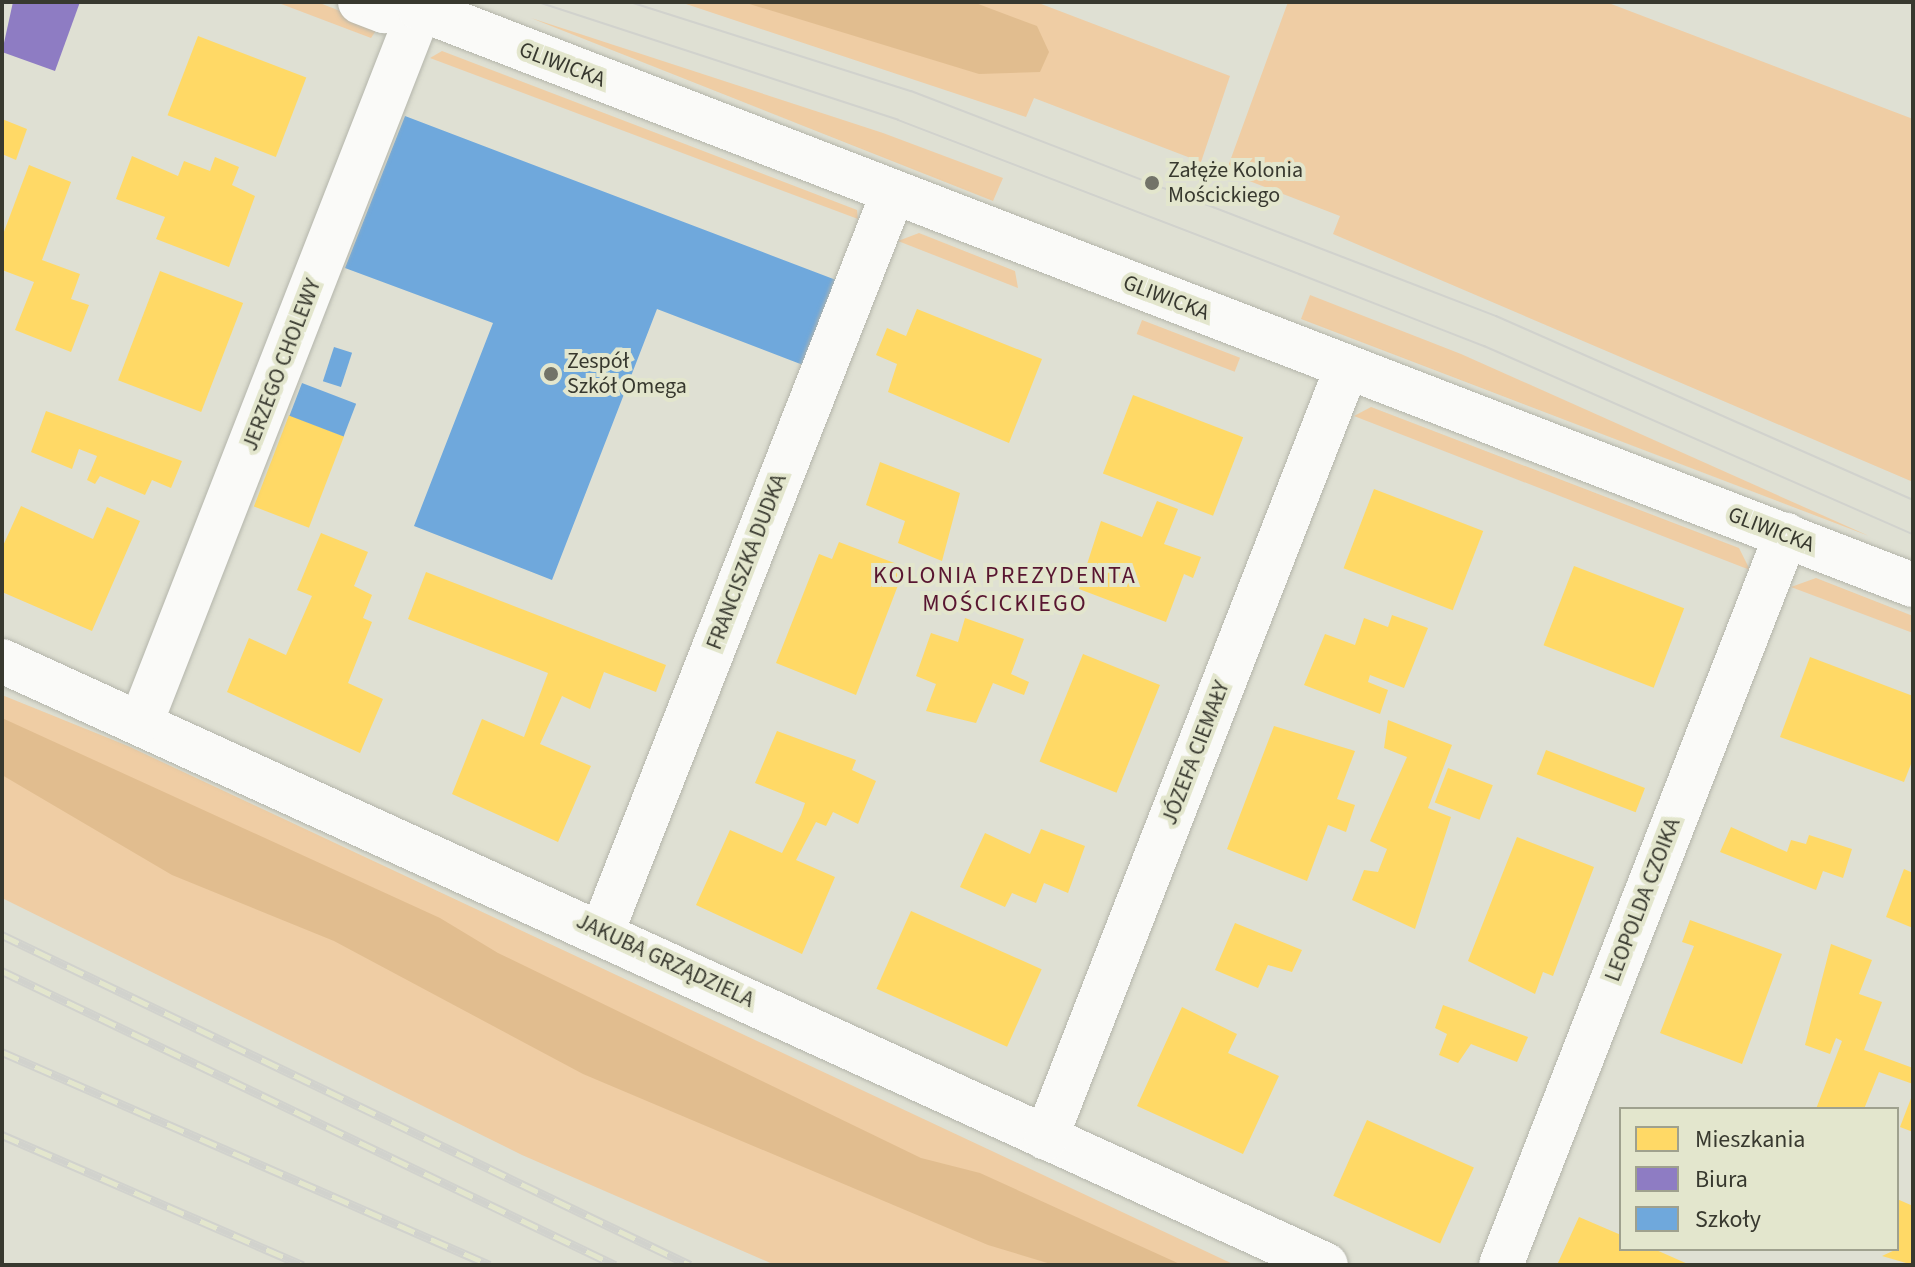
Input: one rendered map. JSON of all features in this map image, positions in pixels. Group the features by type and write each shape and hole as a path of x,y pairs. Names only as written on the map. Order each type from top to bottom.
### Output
{"street":[{"name":"GLIWICKA","path":"360,2 384,11 416,6 1913,585"},
{"name":"JERZEGO CHOLEWY","path":"142,720 416,6"},
{"name":"FRANCISZKA DUDKA","path":"602,932 893,193"},
{"name":"JÓZEFA CIEMAŁY","path":"1046,1138 1347,367"},
{"name":"LEOPOLDA CZOIKA","path":"1501,1265 1786,535"},
{"name":"JAKUBA GRZĄDZIELA","path":"2,661 142,720 1326,1265"}],"shaded area":[{"path":"276,2 317,2 379,26 371,38"},
{"path":"680,2 1036,2 1230,76 1201,162 1034,98 1026,117"},
{"path":"743,2 973,2 1037,26 1049,52 1040,72 979,74"},
{"path":"1288,2 1606,2 1913,119 1913,482 1333,234 1340,216 1226,172"},
{"path":"531,18 883,133 1003,178 993,201"},
{"path":"442,51 857,210 858,219 430,58"},
{"path":"919,233 1015,271 1018,288 898,241"},
{"path":"1310,295 1461,354 1869,536 1301,319"},
{"path":"1142,320 1240,358 1235,372 1137,334"},
{"path":"1371,407 1739,548 1750,570 1354,416"},
{"path":"1816,578 1913,616 1913,633 1791,587"},
{"path":"2,695 128,746 1235,1265 775,1265 522,1155 2,898"},
{"path":"2,718 440,918 498,953 921,1158 980,1173 1182,1265 1054,1265 988,1245 583,1074 334,941 172,875 2,775"}],"building: Mieszkania":[{"path":"198,36 306,78 276,157 168,115"},
{"path":"2,119 27,129 16,160 2,154"},
{"path":"132,156 178,176 184,161 210,171 215,157 239,167 232,185 255,196 229,267 156,239 165,217 116,199"},
{"path":"29,165 71,182 42,260 80,274 71,299 89,305 71,352 15,330 34,282 2,270 2,237"},
{"path":"160,271 243,303 201,412 118,380"},
{"path":"917,309 1042,359 1009,443 888,392 897,364 876,355 887,328 906,336"},
{"path":"1133,395 1243,437 1213,516 1103,473"},
{"path":"46,411 182,461 171,488 152,480 145,495 100,476 95,484 87,480 97,456 79,449 72,469 31,452"},
{"path":"289,415 344,436 309,528 254,506"},
{"path":"880,462 960,493 942,561 898,543 905,521 866,505"},
{"path":"1374,489 1483,531 1453,610 1344,568"},
{"path":"1157,501 1178,509 1164,544 1201,557 1193,578 1184,574 1166,622 1079,589 1101,521 1142,537"},
{"path":"21,506 93,539 107,507 140,521 92,631 2,592 2,548"},
{"path":"321,533 368,552 354,586 372,595 363,618 372,622 348,683 383,699 360,753 227,692 249,638 286,655 312,596 297,590"},
{"path":"839,542 905,567 856,695 776,663 819,554 832,559"},
{"path":"1574,566 1684,608 1654,688 1544,645"},
{"path":"426,572 666,665 656,692 604,672 590,709 562,696 540,744 591,766 558,842 452,794 482,719 524,737 548,673 408,619"},
{"path":"1392,615 1428,628 1404,688 1370,675 1368,682 1388,690 1380,714 1304,685 1325,634 1355,645 1364,618 1388,627"},
{"path":"965,618 1024,639 1011,674 1029,682 1024,695 993,683 976,723 926,711 936,684 916,676 931,633 958,642"},
{"path":"1083,654 1160,685 1117,793 1040,762"},
{"path":"1810,657 1913,696 1913,759 1904,782 1780,737"},
{"path":"1388,720 1452,745 1428,808 1451,817 1415,929 1352,900 1364,870 1378,872 1387,849 1370,841 1407,757 1384,748"},
{"path":"1274,726 1355,751 1337,799 1355,805 1346,832 1328,825 1307,881 1227,849"},
{"path":"777,731 856,760 852,770 876,781 858,824 833,812 826,826 816,822 796,860 835,877 802,954 696,905 730,830 782,853 801,815 805,803 755,783"},
{"path":"1546,750 1645,788 1636,812 1537,774"},
{"path":"1448,768 1493,785 1480,820 1435,803"},
{"path":"1731,827 1787,852 1791,840 1806,844 1809,835 1852,849 1843,878 1823,871 1816,890 1720,852"},
{"path":"1041,829 1085,846 1068,893 1044,883 1036,903 1012,893 1005,907 960,887 985,833 1030,854"},
{"path":"1517,837 1594,867 1553,976 1543,972 1535,994 1468,961"},
{"path":"1904,869 1913,873 1913,928 1886,917"},
{"path":"911,911 1042,969 1007,1047 876,989"},
{"path":"1690,920 1782,954 1742,1064 1660,1033 1694,946 1682,942"},
{"path":"1235,923 1302,950 1292,972 1268,965 1258,988 1215,970"},
{"path":"1831,944 1872,960 1859,994 1882,1002 1864,1050 1913,1068 1913,1084 1879,1072 1865,1107 1817,1107 1842,1041 1836,1038 1830,1054 1805,1045"},
{"path":"1443,1005 1528,1037 1517,1062 1471,1044 1458,1063 1439,1055 1447,1034 1435,1028"},
{"path":"1182,1007 1237,1034 1228,1053 1279,1076 1243,1154 1137,1106"},
{"path":"1913,1093 1913,1132 1900,1127"},
{"path":"1367,1120 1474,1168 1440,1243 1333,1196"},
{"path":"1899,1200 1913,1206 1913,1265 1882,1256 1899,1251"},
{"path":"1579,1217 1619,1234 1619,1251 1658,1251 1690,1265 1557,1265"}],"building: Biura":[{"path":"13,2 80,2 55,71 2,52"}],"building: Szkoły":[{"path":"405,116 836,280 803,365 657,309 552,580 414,526 493,323 345,268"},
{"path":"334,347 352,353 341,387 323,381"},
{"path":"302,383 356,404 344,436 289,416"}],"tram line":[{"path":"538,2 898,120 1299,274 1484,346 1913,534"},
{"path":"630,2 911,91 1496,316 1913,500"}],"railway":[{"path":"2,935 690,1265"},
{"path":"2,971 615,1265"},
{"path":"2,1052 490,1265"},
{"path":"2,1135 303,1265"}],"place":[{"name":"Załęże Kolonia Mościckiego","path":"1152,183"},
{"name":"Zespół Szkół Omega","path":"551,374"}],"district":[{"name":"KOLONIA PREZYDENTA MOŚCICKIEGO","path":"1005,590"}]}
